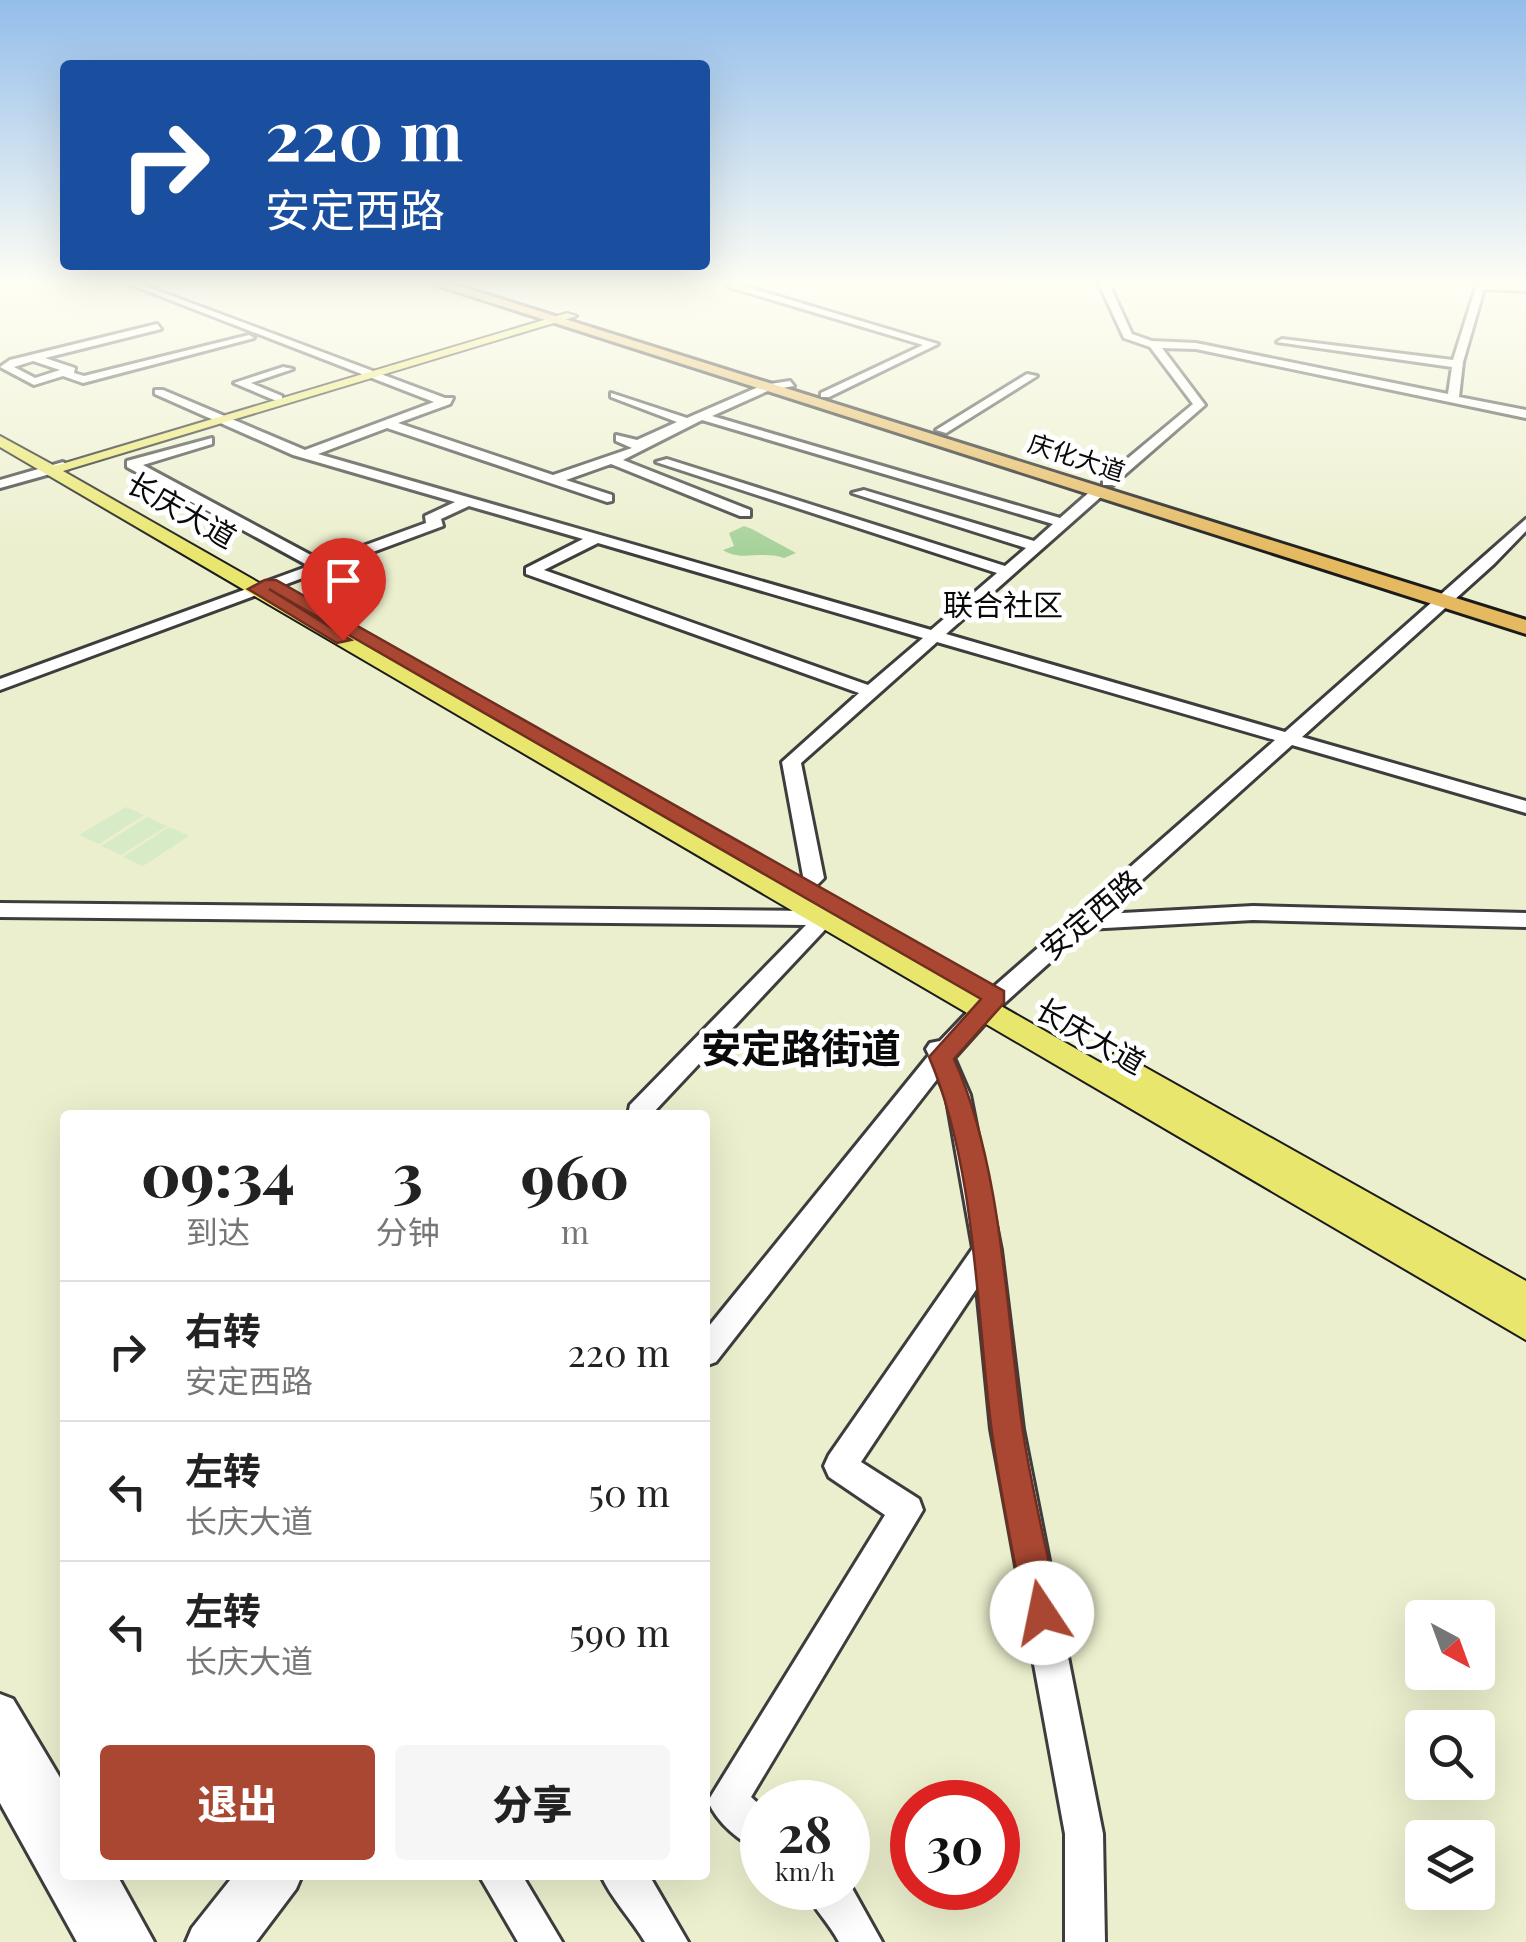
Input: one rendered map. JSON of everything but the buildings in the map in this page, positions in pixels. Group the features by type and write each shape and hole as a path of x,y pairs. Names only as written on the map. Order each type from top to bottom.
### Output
{"highway":[{"name":"庆化大道","path":"732,375 1445,594 1526,614"},
{"name":"庆化大道","path":"758,375 942,430 1103,487"},
{"name":"庆化大道","path":"1445,594 1526,627"}],"main road":[{"path":"220,418 363,375"},
{"path":"54,466 364,375"},
{"name":"长庆大道","path":"0,429 54,466 825,918 985,1001 1526,1299"},
{"name":"长庆大道","path":"0,441 54,466"},
{"name":"长庆大道","path":"263,586 803,887 985,1001 1526,1324"}],"street":[{"path":"20,375 34,382 64,375"},
{"path":"69,375 83,380 105,375"},
{"path":"270,375 240,383 278,398"},
{"path":"307,454 448,401 380,375"},
{"path":"826,395 869,375"},
{"path":"803,887 814,878 791,762 1199,405 1175,375"},
{"path":"1332,375 1526,414"},
{"path":"1453,400 1457,375"},
{"path":"942,430 1031,376"},
{"path":"550,481 634,452 638,444 766,386 790,384"},
{"path":"160,392 307,454 1526,808"},
{"path":"615,395 1062,522"},
{"path":"392,425 607,498"},
{"path":"620,438 638,444"},
{"path":"208,441 132,464 320,566"},
{"path":"610,460 746,513"},
{"path":"662,462 1007,571"},
{"path":"0,482 54,466"},
{"path":"859,493 1036,546"},
{"path":"2,681 438,523 430,519 468,501"},
{"name":"安定西路","path":"1445,594 1526,514"},
{"name":"安定西路","path":"710,1325 985,1001 1526,523"},
{"path":"595,538 532,570 871,692"},
{"path":"0,910 825,918"},
{"path":"1073,922 1253,913 1526,920"},
{"path":"642,1110 825,918"},
{"path":"939,1051 958,1096 987,1250 1007,1429 1084,1834 1085,1942"},
{"name":"安定西路","path":"710,1346 939,1051"},
{"path":"740,1813 727,1801 907,1510 840,1466 987,1250"},
{"path":"0,1712 60,1814"},
{"path":"0,1766 60,1872"},
{"path":"65,1880 100,1942"},
{"path":"98,1880 134,1942"},
{"path":"206,1942 255,1880"},
{"path":"230,1942 278,1880"},
{"path":"503,1880 542,1942"},
{"path":"625,1880 638,1892 668,1942"},
{"path":"844,1910 862,1942"}],"green space":[{"path":"0,375 1526,375 1526,1942 0,1942"},
{"path":"744,526 796,553 784,558 736,555 723,550 734,546 729,533"},
{"path":"126,807 144,815 99,844 79,835"},
{"path":"147,817 167,826 121,855 101,846"},
{"path":"169,827 189,836 143,866 123,857"}],"district":[{"name":"联合社区","path":"1003,604"},
{"name":"安定路街道","path":"801,1046"}],"route":[{"path":"343,640 256,589 270,583 996,997 942,1057 958,1096 987,1250 1007,1429 1042,1613"}]}
